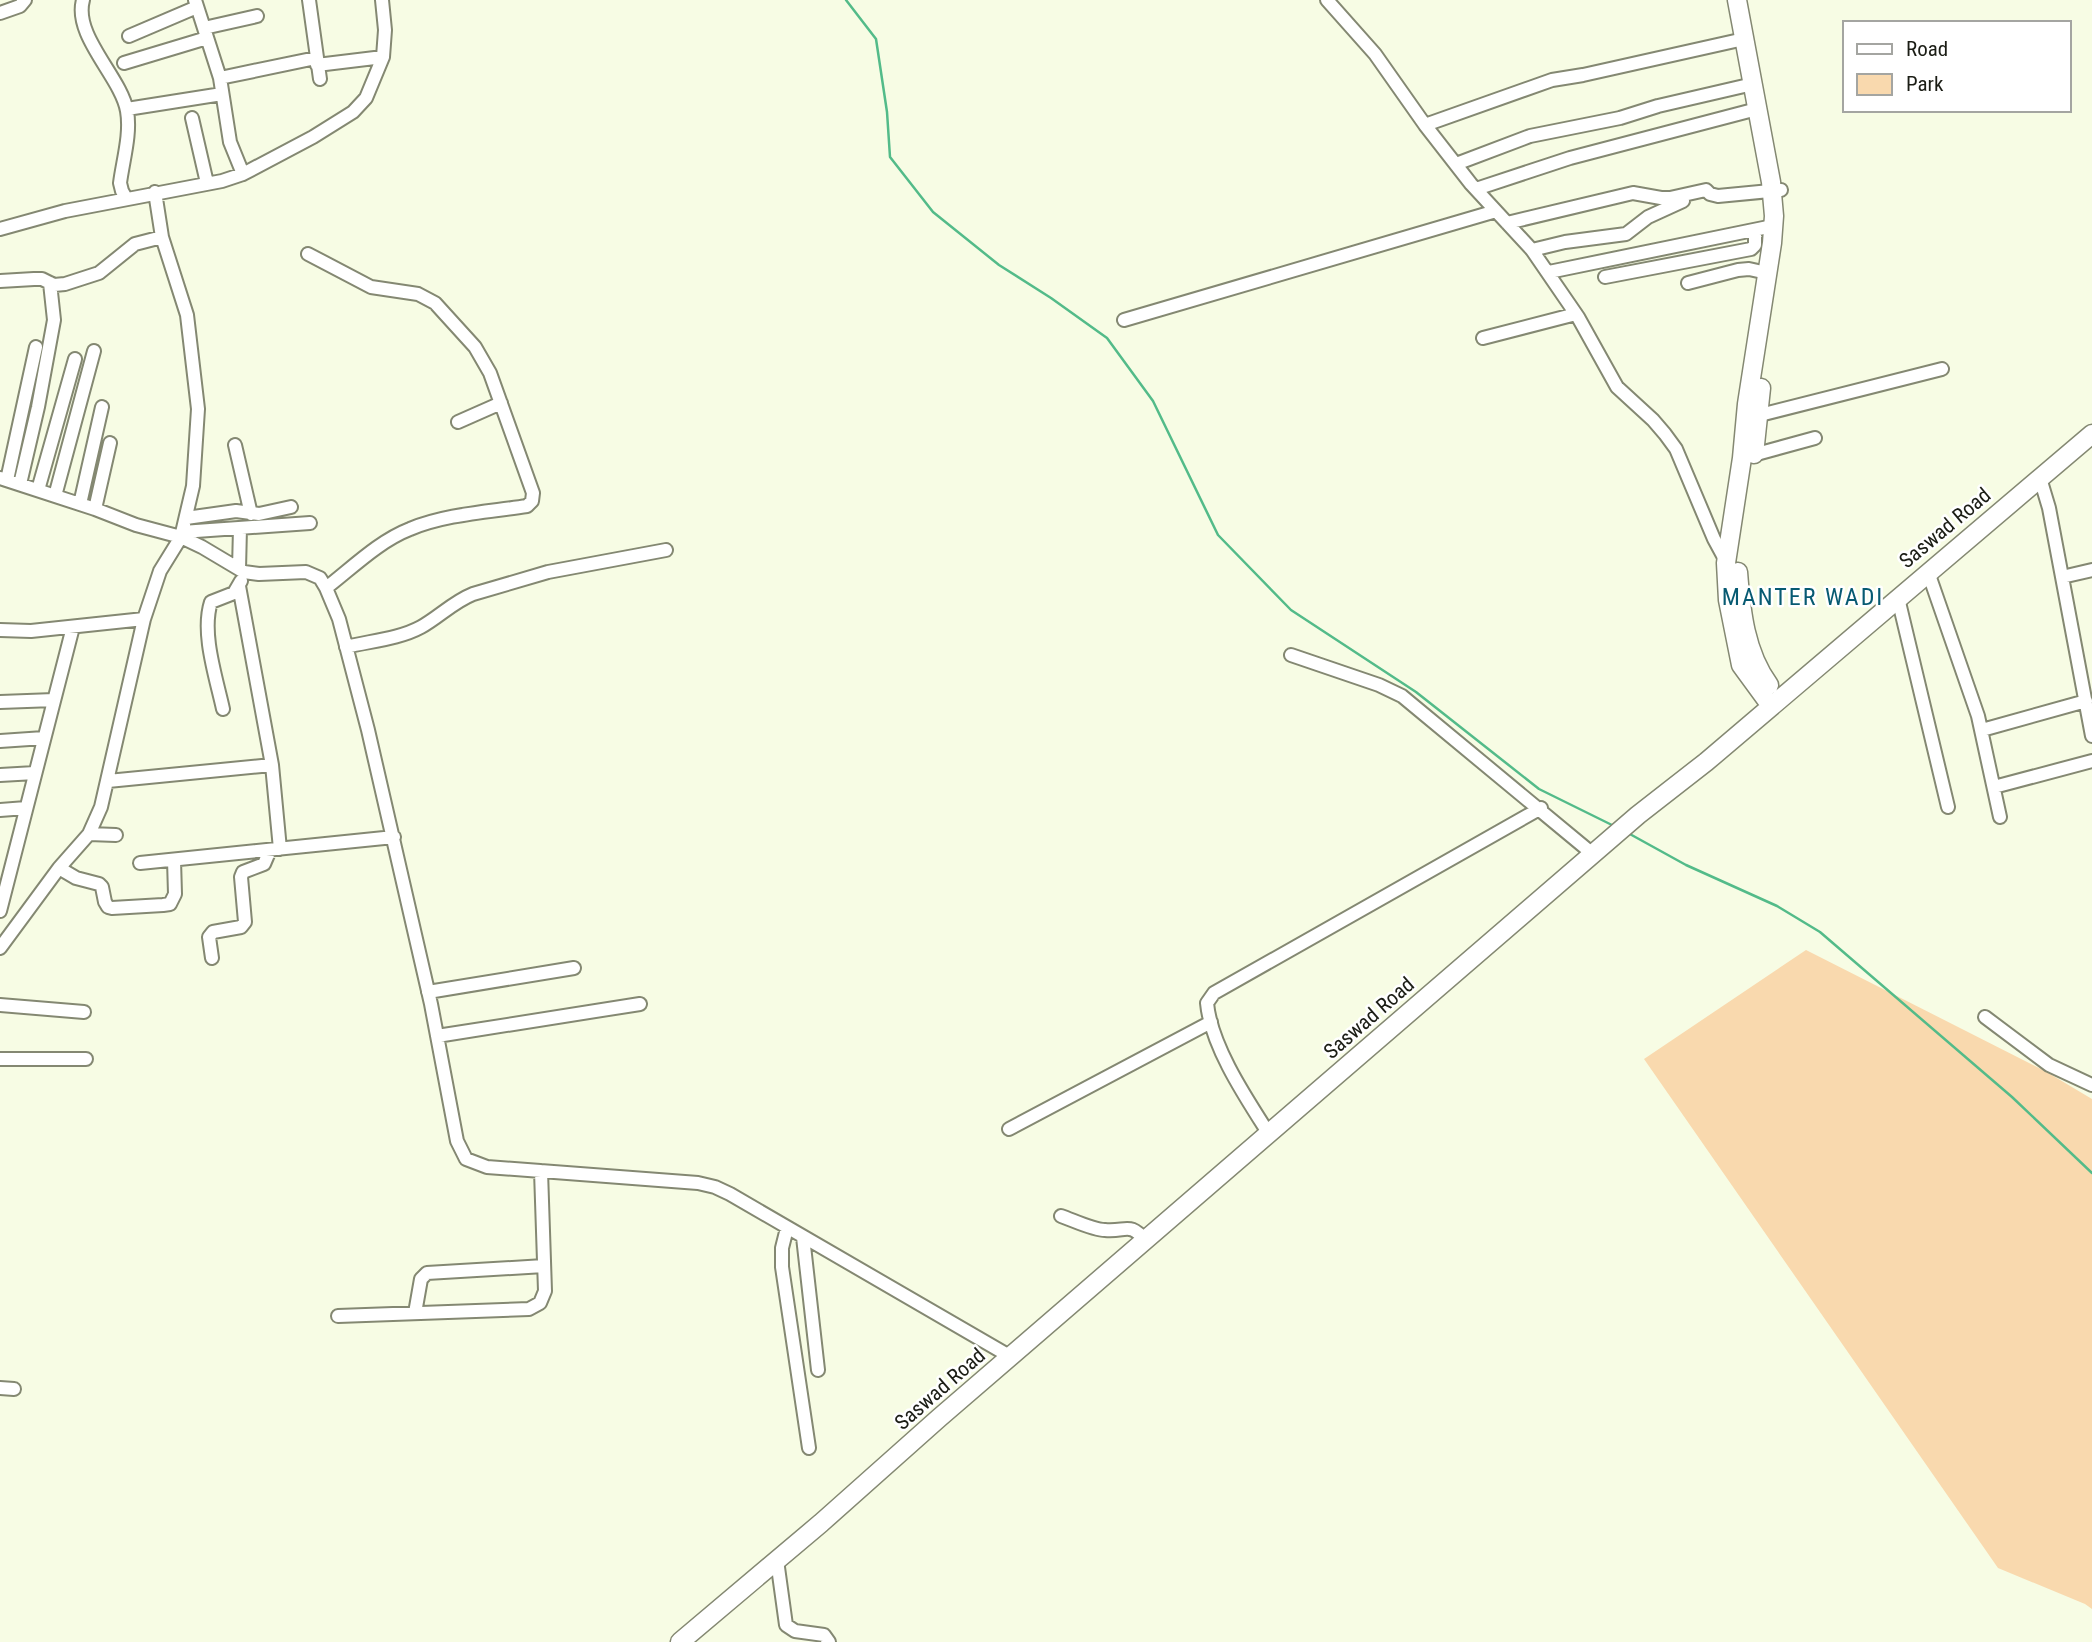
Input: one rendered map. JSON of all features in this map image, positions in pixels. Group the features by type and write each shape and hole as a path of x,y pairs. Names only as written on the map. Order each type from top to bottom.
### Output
{"highway":[{"path":"1737,0 1757,109 1782,215 1752,417 1742,458 1728,600 1741,665 1775,702"},
{"path":"1746,0 1767,106 1776,190 1767,273 1766,314"},
{"path":"1732,563 1754,455 1752,417"},
{"name":"Saswad Road","path":"680,1642 1638,815 1706,762 2092,434"}],"street":[{"path":"0,13 20,6 25,0"},
{"path":"83,0 84,22 91,44 124,98 127,109 128,128 120,183 126,198"},
{"path":"309,0 320,79"},
{"path":"0,229 65,211 243,174 313,137 353,112 366,98 383,57 385,30 382,0"},
{"path":"1326,0 1375,54 1425,125 1476,189 1549,272 1594,343 1611,379 1653,420 1676,449 1732,563"},
{"path":"129,36 196,4 220,78 230,142 243,174"},
{"path":"124,64 257,16"},
{"path":"1425,125 1557,78 1583,75 1744,39"},
{"path":"220,78 317,62 383,57"},
{"path":"1456,164 1530,136 1620,118 1658,106 1753,84"},
{"path":"127,109 222,94"},
{"path":"1476,189 1570,158 1757,109"},
{"path":"192,118 207,183"},
{"path":"1507,223 1633,193 1661,198 1706,190 1710,194"},
{"path":"1532,250 1564,242 1626,234 1648,217 1689,198 1776,190"},
{"path":"0,948 59,869 89,834 101,807 144,619 160,571 182,535 193,486 198,409 187,315 162,237 155,192"},
{"path":"1124,320 1496,211"},
{"path":"1549,272 1773,226"},
{"path":"1605,277 1751,249 1755,244 1755,230"},
{"path":"0,281 41,279 60,285 90,277 107,268 135,244 162,237"},
{"path":"308,254 371,287 418,294 435,303 475,347 490,373 533,493 532,501 527,506 432,522 409,529 391,538 326,588"},
{"path":"1689,283 1738,270 1749,269 1767,273"},
{"path":"20,484 54,320 50,283"},
{"path":"1483,338 1576,314"},
{"path":"36,347 3,479 135,525 182,535 310,523"},
{"path":"55,496 94,351"},
{"path":"38,490 75,359"},
{"path":"1752,417 1942,369"},
{"path":"458,422 501,403"},
{"path":"80,504 102,407"},
{"path":"1754,455 1815,438"},
{"path":"95,509 110,443"},
{"path":"235,445 251,514"},
{"path":"2040,478 2049,508 2092,736"},
{"path":"186,518 236,511 251,514 291,507"},
{"path":"212,958 209,937 213,932 241,927 245,922 243,872 264,864 275,849 272,765 239,586 242,571 240,528"},
{"path":"182,535 242,571 258,575 306,572 320,578 326,588 346,647 394,837 457,1141 466,1159 487,1167 698,1183 716,1187 1011,1357"},
{"path":"346,647 412,631 473,594 548,572 666,550"},
{"path":"2062,577 2092,570"},
{"path":"1928,572 1982,730 2000,817"},
{"path":"223,709 208,634 209,608 211,602 234,593 239,586"},
{"path":"1898,598 1948,807"},
{"path":"0,630 31,631 144,619"},
{"path":"11,933 0,911 73,627"},
{"path":"1291,655 1379,685 1402,696 1541,808 1594,855"},
{"path":"0,702 54,700"},
{"path":"1982,730 2086,701"},
{"path":"0,741 44,738"},
{"path":"1994,787 2092,761"},
{"path":"108,781 272,765"},
{"path":"0,775 36,773"},
{"path":"0,810 26,808"},
{"path":"1269,1134 1224,1056 1207,1003 1214,993 1541,808"},
{"path":"89,834 116,835"},
{"path":"140,863 394,837"},
{"path":"59,869 76,878 99,884 107,907 163,905 170,904 176,894 174,860"},
{"path":"428,992 574,968"},
{"path":"437,1036 640,1004"},
{"path":"0,1005 84,1012"},
{"path":"1985,1017 2049,1065 2092,1085"},
{"path":"1009,1129 1211,1022"},
{"path":"0,1059 86,1059"},
{"path":"338,1316 529,1308 540,1303 545,1291 541,1171"},
{"path":"1061,1216 1104,1231 1130,1227 1137,1230 1146,1241"},
{"path":"787,1228 782,1248 782,1267 809,1448"},
{"path":"803,1237 818,1370"},
{"path":"415,1313 421,1279 427,1273 544,1266"},
{"path":"0,1388 14,1389"},
{"path":"777,1560 786,1625 794,1631 824,1634 829,1642"}],"green space":[{"path":"1806,950 2045,1071 2092,1099 2092,1609 1998,1568 1644,1059"}],"waterway":[{"path":"846,0 876,39 887,112 890,157 933,212 999,265 1107,338 1153,401 1218,535 1291,610 1416,692 1539,789 1616,827"},
{"path":"1628,833 1686,865 1777,906 1820,932 2012,1097 2092,1173"}],"district":[{"name":"MANTER WADI","path":"1803,597"}]}
